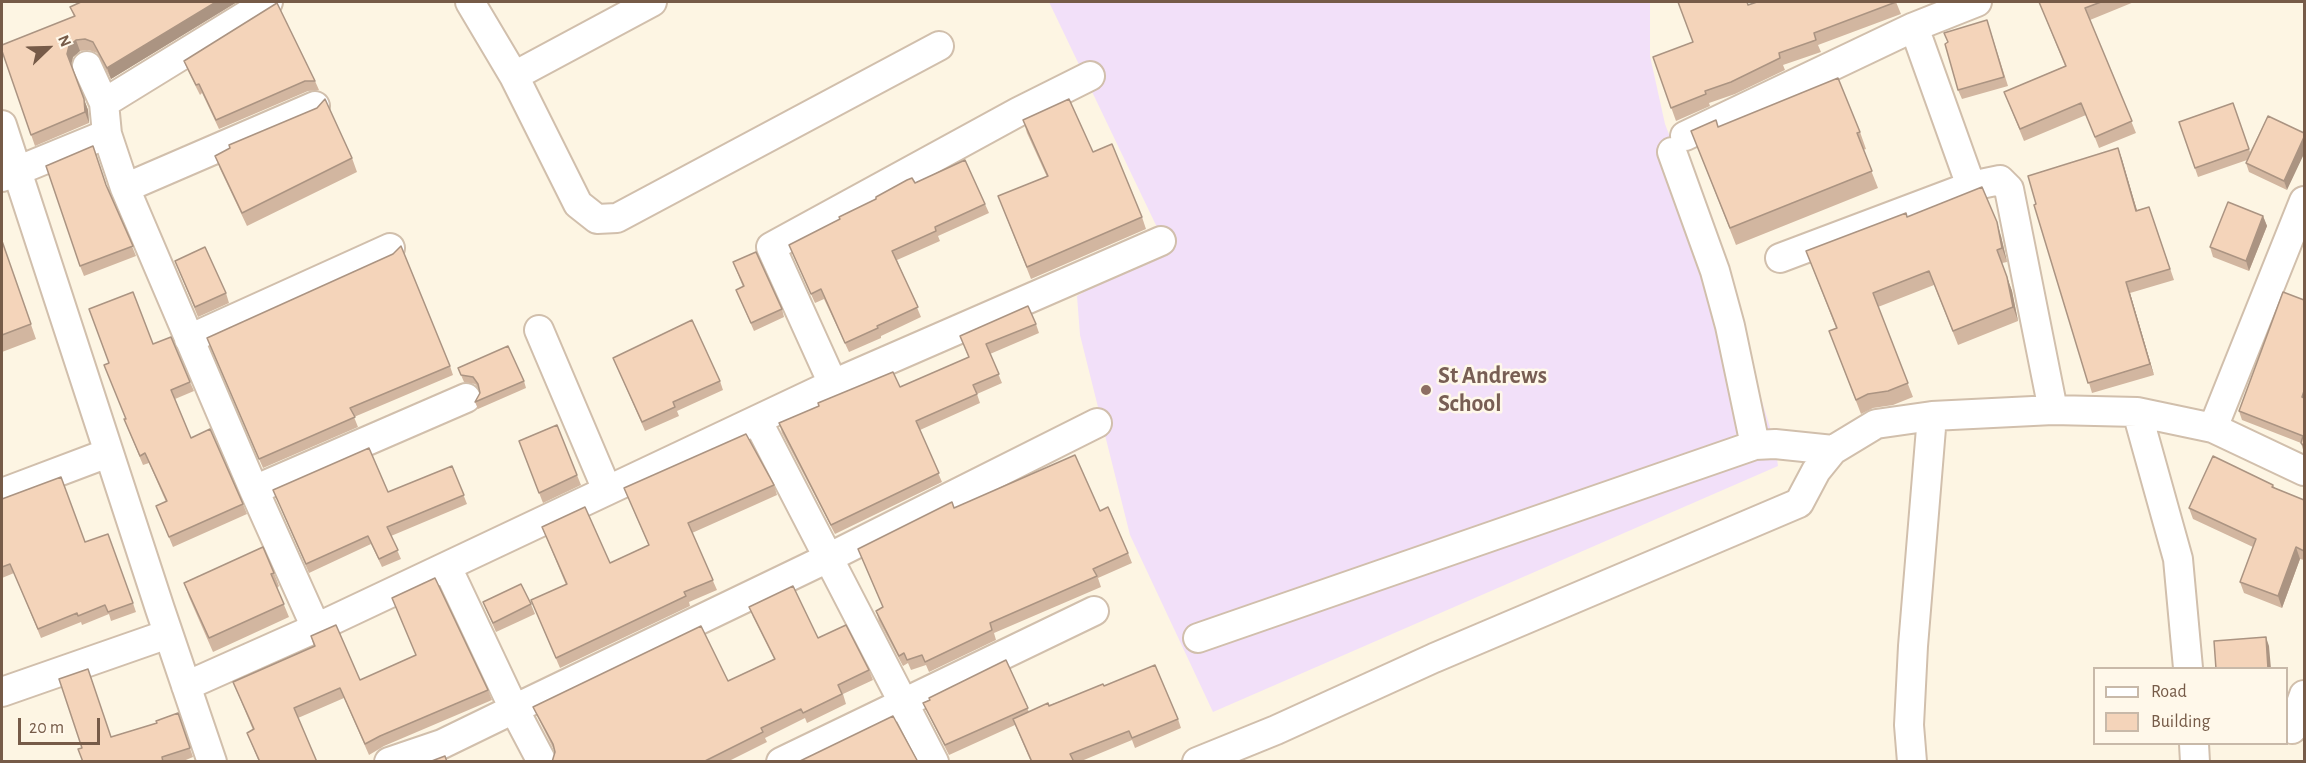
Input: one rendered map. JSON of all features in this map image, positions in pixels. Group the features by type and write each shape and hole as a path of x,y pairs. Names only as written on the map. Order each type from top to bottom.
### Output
{"street":[{"path":"104,103 268,2"},
{"path":"470,2 514,76 578,204 597,219 617,218 939,46"},
{"path":"514,76 652,2"},
{"path":"1755,445 1730,326 1678,144 1914,27 1977,2"},
{"path":"1914,27 1971,186"},
{"path":"87,66 104,103 108,134 125,188 254,490 316,628"},
{"path":"834,384 771,247 1018,111 1090,76"},
{"path":"125,188 315,106"},
{"path":"2,126 9,174 108,453 212,762"},
{"path":"9,174 108,134"},
{"path":"1780,258 1971,186 2000,180 2009,189 2053,410"},
{"path":"2213,428 2304,201"},
{"path":"186,686 447,567 834,384 1161,241"},
{"path":"189,339 390,248"},
{"path":"539,330 608,490"},
{"path":"254,490 466,398"},
{"path":"1197,762 1276,730 1434,658 1799,503 1816,471 1833,450 1876,424 1932,416 2053,410 2137,412 2213,428 2304,471"},
{"path":"2137,412 2178,559 2188,667"},
{"path":"1912,762 1909,725 1913,646 1932,416"},
{"path":"757,420 934,762"},
{"path":"389,762 442,744 828,558 1097,423"},
{"path":"1198,638 1755,445 1775,444 1833,450"},
{"path":"2,493 108,453"},
{"path":"447,567 514,709 542,762"},
{"path":"781,762 1094,611"},
{"path":"2,692 168,634"},
{"path":"2292,729 2304,695"},
{"path":"2194,745 2195,762"}],"shaded area":[{"name":"St Andrews School","path":"1049,2 1650,2 1650,56 1665,124 1727,285 1775,444 1778,466 1213,712 1130,535 1080,335 1077,296 1165,244"}],"building":[{"path":"81,2 216,2 107,68 93,42 85,39 76,40 69,46 67,54 84,99 85,112 31,135 2,51 2,45 75,16 70,7"},
{"path":"1678,2 1747,2 1748,5 1757,2 1896,2 1814,33 1816,40 1779,53 1780,58 1731,82 1705,91 1706,94 1671,108 1653,57 1693,42"},
{"path":"2039,2 2101,2 2085,8 2132,121 2095,137 2081,103 2020,129 2004,92 2066,66"},
{"path":"277,3 315,81 305,81 216,120 199,84 196,85 184,61"},
{"path":"1987,20 2004,77 1958,90 1944,33"},
{"path":"1838,78 1860,132 1857,133 1872,171 1730,228 1691,131 1716,120 1718,127"},
{"path":"325,99 352,158 242,213 215,156 230,148 229,145 317,108"},
{"path":"1069,99 1093,152 1112,144 1142,217 1027,267 998,196 1048,176 1023,120"},
{"path":"2233,103 2249,149 2195,168 2179,122"},
{"path":"2268,116 2304,133 2284,181 2246,163"},
{"path":"93,146 106,185 133,246 80,266 46,166"},
{"path":"2118,148 2136,211 2149,207 2170,269 2126,282 2150,364 2088,383 2034,205 2036,204 2028,176"},
{"path":"965,160 985,204 935,227 936,231 892,251 918,307 845,343 821,289 811,294 789,245 840,219 839,217 876,199 907,180 912,178 915,183"},
{"path":"1982,187 1997,222 2002,248 1997,250 2007,277 2013,307 1953,331 1929,271 1873,293 1908,383 1888,391 1868,394 1856,400 1829,331 1837,328 1806,251 1906,213 1907,217"},
{"path":"2228,202 2263,216 2246,261 2210,247"},
{"path":"2,241 31,324 2,335"},
{"path":"401,246 450,366 350,408 355,417 259,459 207,338 393,254"},
{"path":"205,247 226,293 195,307 175,261"},
{"path":"756,252 782,309 751,323 736,290 744,286 733,262"},
{"path":"133,292 153,344 171,337 190,382 171,390 191,438 210,429 243,504 169,537 156,506 167,501 145,453 140,456 124,419 126,419 104,365 109,363 89,309"},
{"path":"2283,292 2304,300 2304,391 2302,397 2304,398 2304,446 2301,443 2303,436 2239,411"},
{"path":"1028,306 1036,324 986,344 999,374 973,385 977,394 916,421 939,473 831,525 779,423 819,406 818,403 893,372 900,387 969,357 960,336"},
{"path":"692,320 720,381 673,402 675,407 642,422 613,358"},
{"path":"508,346 524,381 475,402 480,393 478,384 473,377 461,375 458,368"},
{"path":"557,425 577,475 539,493 519,441"},
{"path":"746,434 774,485 688,523 713,580 684,592 686,596 556,658 531,600 567,584 542,527 585,507 610,563 649,545 624,488"},
{"path":"369,448 388,492 452,466 464,495 387,527 398,550 379,559 368,536 306,564 273,490"},
{"path":"1075,455 1100,511 1108,507 1128,553 1093,569 1097,576 990,623 992,630 925,662 922,655 907,660 904,653 899,656 876,611 883,607 858,549 952,502 954,508"},
{"path":"2213,456 2273,485 2272,487 2304,500 2304,551 2296,547 2278,596 2240,582 2256,539 2189,508"},
{"path":"61,477 85,542 108,534 133,603 108,612 105,605 78,616 77,613 38,629 10,564 2,567 2,499"},
{"path":"263,547 274,573 271,574 284,604 209,638 184,583"},
{"path":"435,578 488,690 365,744 340,688 294,708 317,762 260,762 247,733 254,729 233,682 315,646 311,636 336,625 360,680 416,655 392,598"},
{"path":"521,584 531,604 493,623 483,602"},
{"path":"793,586 818,638 846,625 869,670 838,685 842,694 803,713 801,709 761,728 763,732 703,762 552,762 555,752 553,744 533,707 701,626 728,681 775,659 749,607"},
{"path":"2266,637 2268,667 2216,667 2214,641"},
{"path":"1006,660 1028,708 945,745 923,703"},
{"path":"1155,665 1178,719 1132,738 1129,731 1070,754 1074,762 1032,762 1013,719 1048,703 1049,706"},
{"path":"88,669 111,737 157,723 156,721 178,713 190,748 162,757 163,762 83,762 78,749 82,748 59,679"},
{"path":"893,716 918,762 798,762"},
{"path":"445,756 447,762 429,762"}],"place":[{"name":"St Andrews School","path":"1426,390"}]}
